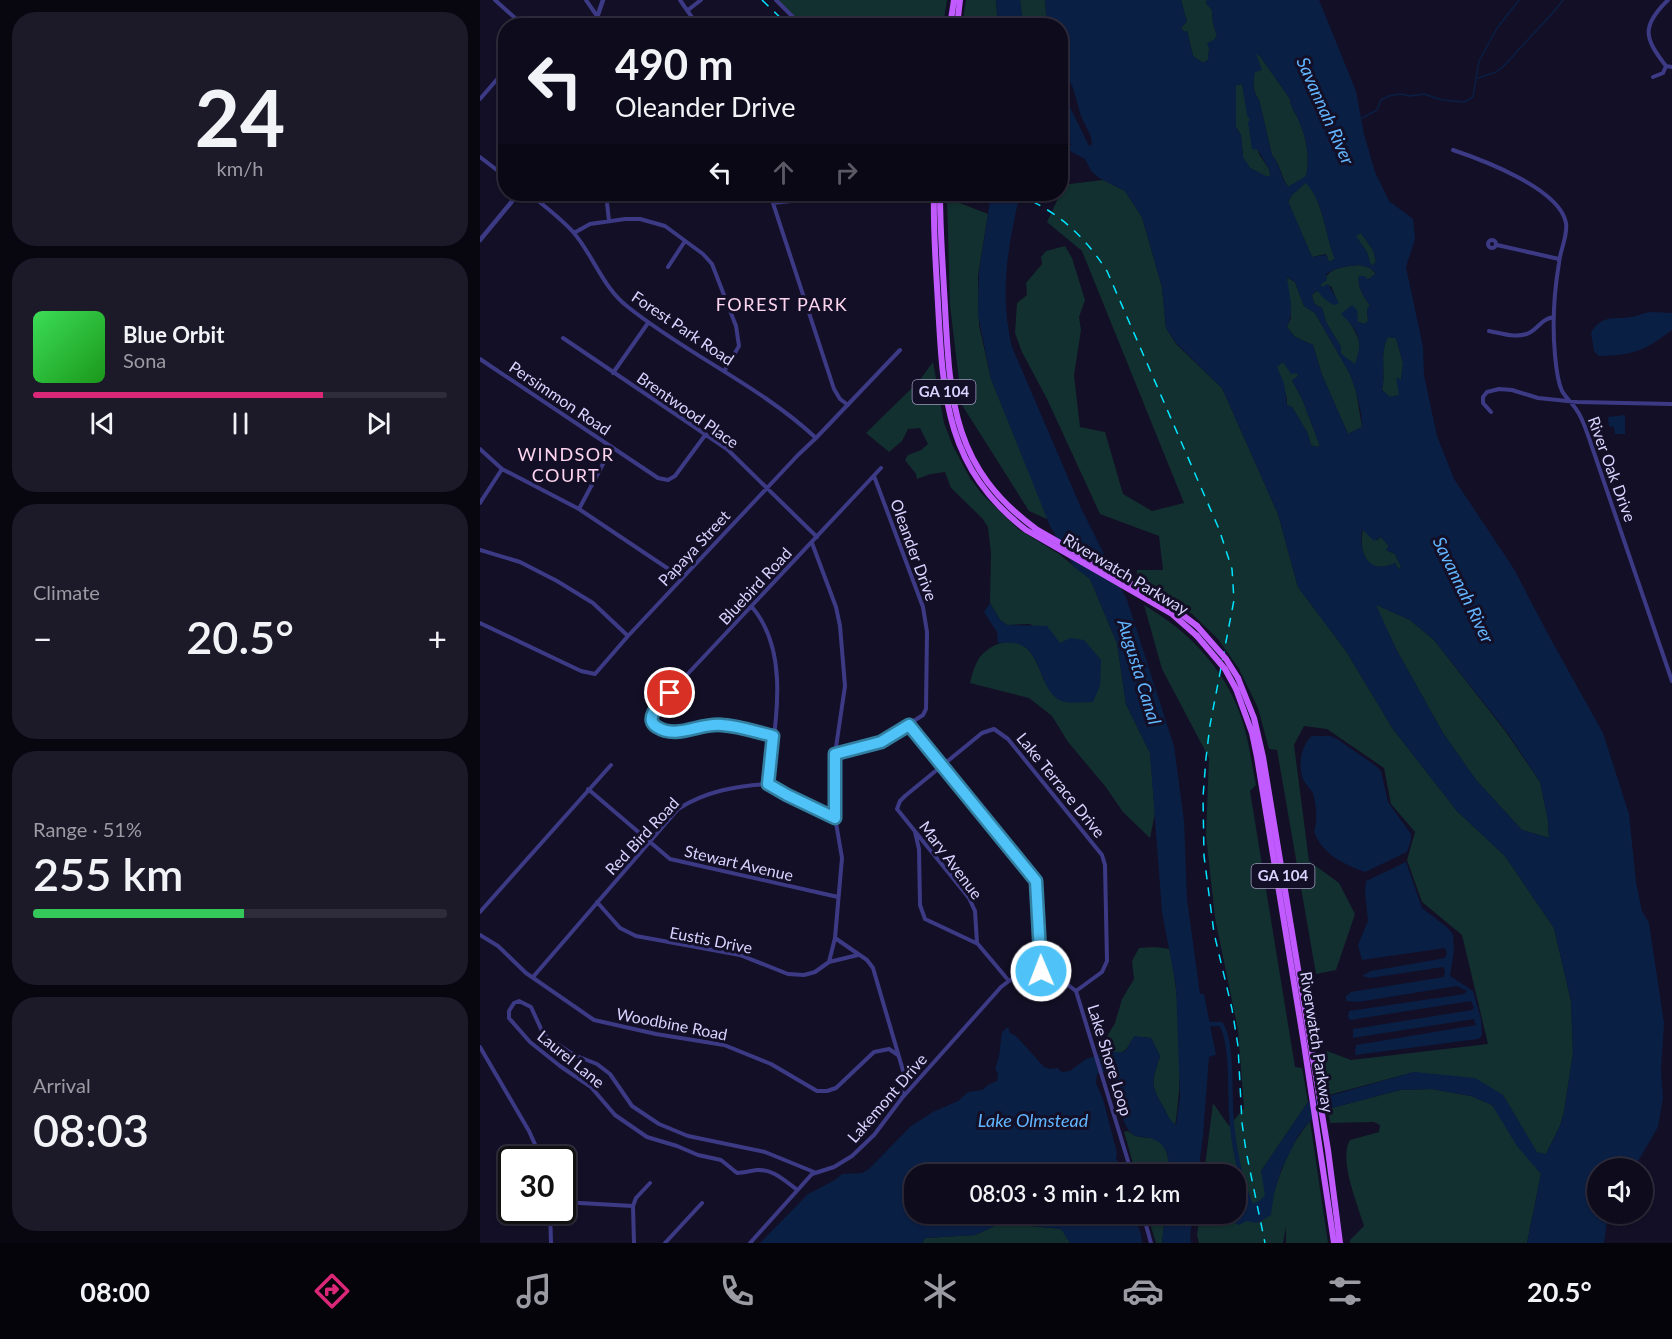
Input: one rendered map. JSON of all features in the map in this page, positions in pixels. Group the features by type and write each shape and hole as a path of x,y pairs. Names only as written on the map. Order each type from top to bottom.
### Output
{"main road":[{"path":"951,18 954,0"},
{"path":"958,18 960,0"},
{"name":"Riverwatch Parkway","path":"935,201 948,367 957,420 970,452 990,484 1011,508 1036,529 1172,607 1197,626 1226,659 1238,678 1251,710 1263,757 1328,1150 1340,1243"},
{"name":"Riverwatch Parkway","path":"939,201 937,209 944,395 954,432 968,463 989,494 1013,519 1041,539 1157,605 1184,623 1225,669 1236,689 1252,733 1257,757 1334,1243"}],"street":[{"path":"495,0 515,18"},
{"path":"586,0 598,18"},
{"path":"595,18 603,0"},
{"path":"680,0 693,18"},
{"path":"688,10 701,0"},
{"path":"776,0 794,18"},
{"path":"1668,0 1652,18 1647,31 1650,42 1666,66 1672,67"},
{"path":"1653,77 1662,73 1666,66"},
{"path":"480,99 498,78"},
{"name":"River Oak Drive","path":"1453,150 1527,182 1551,200 1561,211 1566,222 1559,259 1554,317 1555,353 1559,379 1562,390 1580,415 1589,438 1672,681"},
{"path":"480,157 498,171"},
{"path":"480,240 512,201"},
{"name":"Forest Park Road","path":"538,201 574,233 612,292 648,322 725,370 800,423 816,438"},
{"path":"607,201 609,221"},
{"path":"792,201 773,203 834,389 840,399 848,405"},
{"path":"574,233 590,224 609,221 625,219 651,221 665,226 703,254 712,264 735,326 739,346 725,370"},
{"path":"668,267 685,241"},
{"path":"1497,245 1559,259"},
{"path":"1489,331 1522,335 1533,331 1544,319 1554,317"},
{"path":"613,373 648,322"},
{"name":"Brentwood Place","path":"563,338 728,449 817,537"},
{"name":"Papaya Street","path":"480,623 581,671 595,674 682,578 900,350"},
{"name":"Persimmon Road","path":"480,359 658,478 668,480 675,476 706,434"},
{"path":"1491,412 1484,403 1483,396 1496,389 1570,402 1672,404"},
{"path":"579,508 612,447"},
{"path":"480,449 502,469 579,508 682,578"},
{"name":"Bluebird Road","path":"773,736 720,724 669,731 659,728 652,722 652,716 881,468"},
{"path":"480,503 502,469"},
{"name":"Oleander Drive","path":"835,754 881,742 923,715 926,709 927,632 922,607 874,476"},
{"path":"812,543 836,607 844,660 845,686 835,754 835,818 842,858 835,938 829,962"},
{"path":"480,550 520,562 565,586 593,603 628,636"},
{"path":"752,607 765,626 776,672 777,691 768,784 835,818"},
{"path":"909,725 1036,881 1041,971 1023,973 1009,981 977,943 925,919 920,905 915,831"},
{"name":"Lake Terrace Drive","path":"942,767 982,733 994,729 1008,739 1102,855 1105,865 1107,961 1102,972 1076,991"},
{"path":"480,912 611,765"},
{"name":"Mary Avenue","path":"942,767 900,801 897,809 969,898 976,920 977,943"},
{"name":"Red Bird Road","path":"533,977 678,809 695,798 718,791 768,784"},
{"name":"Stewart Avenue","path":"588,789 670,859 838,897"},
{"name":"Eustis Drive","path":"597,902 620,928 636,936 740,955 788,974 804,975 815,972 829,962 858,955"},
{"name":"Woodbine Road","path":"480,934 498,946 517,966 594,1020 656,1034 724,1045 771,1065 817,1091 836,1088 873,1052 890,1049 898,1055"},
{"path":"835,938 867,960 873,968 904,1074 908,1084 915,1083"},
{"name":"Lake Shore Loop","path":"1041,971 1053,974 1076,991 1128,1164"},
{"name":"Lakemont Drive","path":"750,1243 796,1189 814,1172 834,1167 852,1156 874,1135 915,1083 1001,987 1009,981"},
{"name":"Laurel Lane","path":"796,1189 781,1176 769,1171 736,1173 721,1160 698,1155 640,1133 615,1115 591,1087 530,1042 509,1018 509,1011 514,1003 519,1001 531,1007 542,1031 548,1038 574,1055 597,1064 610,1074 632,1106 659,1124 688,1136 765,1152 814,1172"},
{"path":"480,1047 536,1146"},
{"path":"480,1055 487,1058"},
{"path":"902,1098 904,1074"},
{"path":"634,1243 633,1206 636,1198 650,1183"},
{"path":"576,1203 633,1206"},
{"path":"665,1243 702,1203"},
{"path":"550,1224 551,1243"},
{"path":"1146,1224 1152,1243"}],"green space":[{"path":"775,0 947,0 944,18 794,18"},
{"path":"966,0 996,0 997,18 963,18"},
{"path":"1020,0 1045,0 1046,18 1022,18"},
{"path":"1181,0 1207,0 1206,3 1212,10 1217,35 1209,49 1208,60 1203,63 1193,56 1187,31 1184,32 1181,27 1187,22"},
{"path":"1255,53 1260,56 1290,99 1306,142 1308,163 1306,177 1288,187 1272,155 1259,100 1254,89"},
{"path":"1242,84 1259,154 1271,176 1266,177 1250,168 1243,158 1241,135 1236,127 1236,85"},
{"path":"1103,180 1125,191 1142,217 1162,287 1166,328 1176,344 1222,388 1278,514 1298,587 1346,651 1393,729 1457,811 1505,856 1554,928 1571,1001 1573,1053 1564,1112 1560,1126 1546,1154 1537,1153 1503,1095 1414,1072 1325,1096 1320,1065 1327,1051 1351,1060 1488,1044 1462,935 1422,902 1407,860 1415,832 1391,804 1384,768 1327,729 1304,726 1294,745 1309,861 1339,883 1355,914 1336,970 1316,974 1277,750 1269,749 1258,708 1239,669 1218,639 1192,614 1137,578 1137,570 1163,570 1159,536 1100,514 1015,333 1017,303 1027,295 1026,283 1042,264 1041,257 1046,251 1065,246 1072,258 1085,300 1079,317 1081,330 1074,375 1080,427 1105,432 1123,494 1152,511 1184,503 1082,251 1047,222 1057,201 1068,201 1068,184"},
{"path":"1306,182 1317,199 1335,259 1329,262 1326,254 1312,257 1288,202"},
{"path":"947,201 955,201 988,214 978,276 979,325 991,379 1049,520 1029,511 962,405 950,305"},
{"path":"1361,233 1373,250 1376,261 1373,266 1367,252 1355,236"},
{"path":"1360,265 1370,268 1376,274 1367,280 1359,276 1360,288 1370,305 1367,310 1368,321 1365,324 1357,322 1357,310 1350,323 1359,343 1355,365 1341,354 1341,347 1326,322 1322,308 1315,303 1312,295 1318,290 1338,303 1331,286 1322,287 1320,285 1336,269"},
{"path":"1286,277 1295,282 1304,306 1315,313 1350,374 1356,391 1362,427 1348,434 1322,375 1313,345 1295,337 1287,327 1291,318"},
{"path":"1388,337 1396,338 1403,363 1401,381 1397,378 1400,395 1390,397 1382,390 1383,357"},
{"path":"933,362 944,423 970,478 982,494 1018,529 1059,554 1090,579 1117,643 1126,704 1150,753 1155,813 1150,838 1123,812 1105,786 1068,742 1052,716 1029,698 970,683 980,657 994,646 1005,642 1017,643 1030,651 1044,681 1060,643 1030,624 1007,625 1000,620 990,603 991,553 988,527 982,518 951,488 945,472 917,479 916,474 905,460 908,455 921,450 928,444 920,428 908,429 902,441 889,452 866,433 919,381"},
{"path":"1283,362 1299,377 1292,380 1303,401 1320,446 1311,445 1307,432 1292,407 1287,405 1287,398 1276,367"},
{"path":"1363,529 1377,540 1381,537 1389,546 1386,550 1395,554 1401,567 1399,570 1395,563 1378,567 1367,560 1362,546"},
{"path":"1375,604 1410,620 1434,640 1506,732 1540,782 1548,820 1549,838 1522,830 1476,780 1443,733 1396,649"},
{"path":"1144,605 1178,629 1207,657 1230,691 1245,730 1256,785 1250,791 1295,1067 1302,1068 1308,1102 1261,1171 1274,1193 1288,1155 1310,1121 1328,1243 1286,1243 1286,1227 1283,1243 1199,1243 1197,1235 1199,1224 1246,1224 1246,1164 1205,1164 1213,1103 1229,1126 1244,1108 1238,1030 1215,918 1206,835 1209,758 1162,669"},
{"path":"1139,948 1170,949 1176,992 1180,1060 1175,1126 1154,1089 1160,1056 1151,1038 1144,1037 1131,1041 1127,1049 1122,1052 1106,1053 1105,1040 1115,1023 1122,999 1134,979 1132,961"},
{"path":"1432,1089 1471,1096 1492,1105 1541,1174 1527,1243 1350,1243 1350,1240 1364,1226 1350,1182 1346,1158 1347,1148 1350,1140 1379,1132 1380,1125 1374,1122 1330,1123 1328,1109 1400,1090"},
{"path":"1128,1131 1136,1136 1157,1140 1167,1153 1169,1164 1133,1164 1124,1132"},
{"path":"999,1224 1011,1224 1062,1229 1070,1243 922,1243 925,1238 975,1235"},
{"path":"1150,1224 1164,1224 1162,1243 1156,1243"}],"water":[{"path":"996,0 1020,0 1022,18 997,18"},
{"name":"Savannah River","path":"1045,0 1181,0 1187,22 1181,27 1184,32 1187,31 1193,56 1203,63 1208,60 1207,43 1214,40 1217,35 1212,10 1206,3 1207,0 1319,0 1356,91 1364,134 1375,172 1389,201 1413,219 1415,239 1406,267 1423,347 1424,375 1437,436 1454,479 1514,569 1603,733 1629,814 1636,882 1642,911 1649,923 1664,1023 1661,1070 1663,1098 1658,1127 1640,1158 1587,1158 1587,1224 1607,1224 1604,1243 1527,1243 1541,1174 1517,1146 1492,1105 1471,1096 1432,1089 1400,1090 1328,1109 1310,1121 1299,1134 1281,1170 1274,1193 1271,1215 1257,1223 1246,1222 1246,1204 1255,1203 1265,1195 1261,1171 1308,1102 1414,1072 1475,1078 1503,1095 1537,1152 1546,1154 1560,1126 1564,1112 1573,1053 1571,1001 1554,928 1505,856 1457,811 1393,729 1346,651 1298,587 1278,514 1222,388 1176,343 1166,328 1162,287 1142,217 1125,191 1099,178 1091,171 1085,159 1068,150 1068,145 1072,145 1068,141 1070,123 1068,107 1089,146 1092,144 1068,79 1068,18 1046,18","holes":["1256,54 1260,56 1290,99 1304,135 1308,155 1306,176 1288,187 1272,155 1259,100 1254,90 1255,72 1262,70","1242,84 1247,115 1250,120 1248,122 1252,149 1258,150 1269,169 1270,176 1250,168 1243,157 1241,135 1236,127 1236,85","1306,183 1317,200 1335,259 1329,262 1326,255 1312,257 1288,201","1361,233 1373,250 1376,261 1373,266 1356,236","1360,265 1376,273 1368,280 1365,276 1359,276 1360,288 1370,305 1367,310 1368,321 1365,324 1358,322 1357,310 1352,305 1341,314 1356,331 1358,337 1359,349 1355,364 1341,354 1341,347 1326,322 1322,308 1315,303 1312,295 1317,290 1324,299 1334,305 1339,303 1328,284 1322,287 1320,285 1327,280 1326,274 1346,266","1287,277 1295,282 1304,306 1315,313 1350,374 1356,391 1362,427 1348,434 1322,375 1313,345 1295,337 1287,327 1291,308","1388,337 1396,338 1403,363 1401,380 1396,377 1399,395 1390,397 1382,390 1383,357","1283,362 1291,374 1297,373 1298,376 1292,380 1303,401 1320,446 1311,445 1307,432 1292,407 1287,405 1284,383 1277,367","1362,529 1374,541 1381,537 1389,546 1386,550 1395,554 1401,567 1399,570 1395,563 1378,567 1367,560 1361,538","1376,605 1410,620 1434,640 1507,732 1540,782 1548,820 1549,838 1522,830 1476,780 1443,733 1396,649"]},
{"path":"990,201 1019,201 1009,251 1006,289 1008,328 1012,347 1082,510 1127,600 1174,746 1184,821 1187,899 1200,994 1204,994 1216,1055 1209,1057 1199,1164 1169,1164 1162,1145 1153,1139 1135,1136 1129,1131 1124,1120 1115,1080 1107,1071 1097,1074 1096,1083 1103,1099 1119,1164 904,1164 904,1224 999,1224 975,1235 925,1238 922,1243 760,1243 808,1194 842,1174 862,1173 869,1169 911,1126 933,1112 958,1101 968,1092 982,1090 997,1081 998,1073 995,1069 1002,1032 1008,1027 1010,1033 1016,1036 1044,1067 1057,1068 1062,1072 1070,1071 1086,1059 1107,1052 1124,1052 1134,1036 1151,1038 1160,1056 1153,1084 1154,1089 1168,1116 1176,1125 1180,1097 1176,986 1162,912 1150,753 1126,704 1117,643 1090,579 1074,567 1050,526 991,379 978,315 979,272"},
{"path":"1650,312 1672,313 1672,330 1654,343 1631,353 1599,356 1594,351 1591,332 1600,322"},
{"path":"1625,415 1625,434 1615,434 1614,427 1609,426 1608,417"},
{"path":"990,603 1000,620 1007,625 1047,626 1060,643 1070,638 1084,640 1101,660 1100,686 1093,702 1061,701 1049,689 1028,650 1016,643 998,643 997,632 984,612"},
{"path":"1312,736 1330,736 1337,739 1381,771 1388,802 1411,834 1407,852 1365,872 1341,862 1322,846 1314,831 1316,814 1313,795 1304,781 1301,770 1303,750"},
{"path":"1406,862 1422,908 1448,928 1453,935 1454,950 1450,976 1473,991 1481,1019 1482,1036 1478,1039 1355,1055 1356,1045 1476,1025 1474,1019 1353,1038 1353,1029 1474,1008 1471,1001 1350,1020 1348,1017 1349,1011 1464,994 1467,991 1457,986 1358,1002 1346,1001 1346,996 1351,992 1444,977 1443,967 1370,978 1362,976 1371,971 1445,958 1447,953 1445,948 1362,960 1358,945 1368,921 1366,881"},
{"path":"1011,1224 1137,1224 1142,1243 1070,1243 1061,1229"},
{"path":"1164,1224 1192,1224 1191,1243 1162,1243"}],"waterway":[{"path":"1362,118 1377,110 1381,100 1389,96 1424,94 1442,100 1464,102 1473,97 1479,61 1497,28 1519,0"},
{"path":"1478,78 1503,67 1563,0"},
{"path":"1204,1024 1221,1024 1225,1031 1229,1053 1235,1149 1240,1174 1253,1210"}],"railway":[{"path":"762,0 781,18"},
{"path":"1032,201 1045,208 1079,235 1107,271 1219,529 1232,569 1234,600 1210,725 1206,758 1203,797 1204,856 1214,933 1232,1009 1238,1046 1242,1123 1246,1151 1265,1243"}],"district":[{"name":"FOREST PARK","path":"782,305"},
{"name":"WINDSOR COURT","path":"566,465"}],"route":[{"path":"670,693 652,716 654,726 669,731 678,731 720,724 773,736 768,784 835,818 835,754 881,742 909,725 1031,872 1036,881 1041,971"}],"water label":[{"name":"Augusta Canal","path":"1139,672"},
{"name":"Lake Olmstead","path":"1033,1121"}]}
